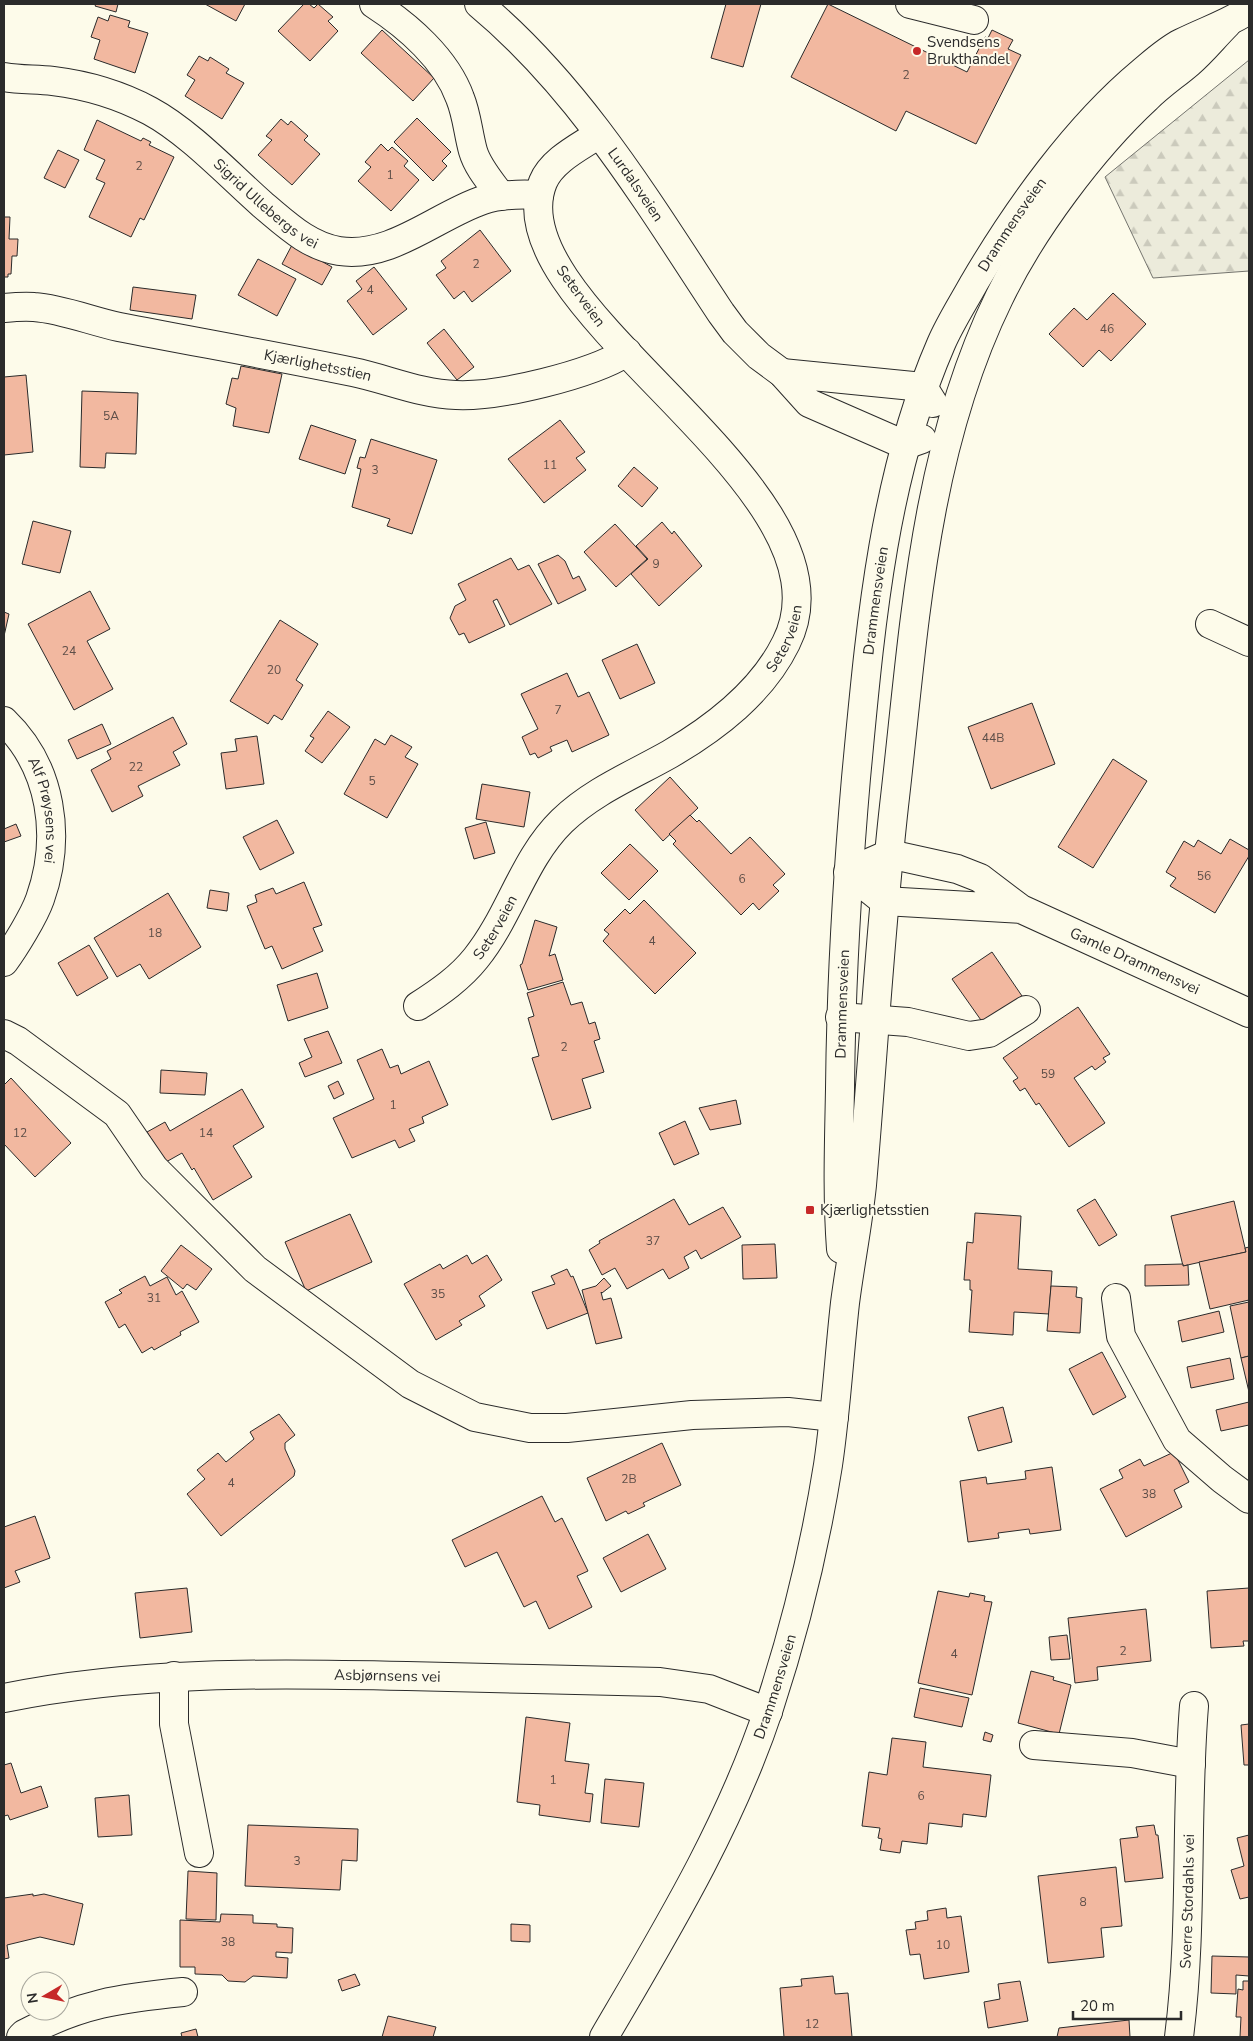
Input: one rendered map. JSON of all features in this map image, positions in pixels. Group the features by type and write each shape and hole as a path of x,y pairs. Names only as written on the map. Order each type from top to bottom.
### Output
{"street":[{"path":"374,4 416,36 455,85 465,114 473,152 481,169 501,196"},
{"path":"910,4 974,20"},
{"name":"Lurdalsveien","path":"489,7 599,134 735,332 759,356 782,373 809,403 905,445"},
{"name":"Drammensveien","path":"845,1303 837,1196 840,1017 848,872 874,614 891,505 905,445 942,340 991,255 1017,215 1103,110 1148,67 1178,44 1227,24 1249,10"},
{"name":"Drammensveien","path":"604,2037 706,1860 729,1810 768,1712 809,1565 824,1490 834,1417 845,1303 861,1191 884,901 925,548 934,498 950,430 981,338 999,297 1035,234 1119,127 1146,98 1192,60 1227,24"},
{"name":"Sigrid Ullebergs vei","path":"4,77 52,81 83,87 119,96 151,112 200,149 285,224 304,238 325,248 341,251 366,251 386,246 483,200 501,196 539,195"},
{"name":"Seterveien","path":"418,1006 451,983 477,957 541,846 561,822 582,804 614,783 670,754 728,714 755,688 773,664 786,643 794,621 796,596 792,570 780,538 767,515 712,440 589,311 551,255 540,226 539,195 551,168 599,134"},
{"name":"Kjærlighetsstien","path":"4,308 34,307 116,327 360,373 438,394 458,395 521,386 608,364 627,352"},
{"path":"782,373 924,387 950,430 905,445"},
{"path":"1210,624 1249,642"},
{"name":"Alf Prøysens vei","path":"4,721 19,736 38,768 50,804 50,851 40,899 4,962"},
{"path":"884,901 848,872 889,854"},
{"name":"Gamle Drammensvei","path":"889,854 937,863 980,878 1021,909 1249,1013"},
{"name":"Gamle Drammensvei","path":"884,901 1021,909"},
{"path":"840,1017 908,1022 969,1036 989,1033 1026,1010"},
{"path":"4,1034 18,1041 116,1114 154,1168 255,1269 410,1384 475,1416 530,1428 567,1428 692,1416 788,1412 834,1417"},
{"path":"1116,1298 1121,1336 1177,1440 1222,1479 1249,1499"},
{"name":"Asbjørnsens vei","path":"4,1698 55,1688 174,1676 290,1673 660,1682 709,1689 768,1712"},
{"path":"174,1676 174,1724 199,1853"},
{"name":"Sverre Stordahls vei","path":"1179,2037 1184,1999 1194,1706"},
{"path":"1034,1744 1132,1753 1191,1764"},
{"path":"21,2037 52,2018 95,2005 122,1998 183,1992"}],"green space":[{"path":"1249,60 1249,271 1153,278 1105,177"}],"building":[{"path":"96,4 118,4 116,12 95,6"},
{"path":"205,4 245,4 236,21"},
{"path":"304,4 309,4 314,8 318,4 333,17 328,21 338,31 310,61 278,31"},
{"path":"726,4 761,4 743,67 711,58"},
{"path":"828,4 967,72 985,37 988,38 992,30 1013,40 1008,49 1021,55 976,144 906,111 896,131 791,77"},
{"path":"110,15 130,21 128,27 148,33 135,73 94,59 100,40 91,37 98,17 108,21"},
{"path":"382,30 434,78 413,101 361,53"},
{"path":"199,56 208,61 210,57 229,69 226,73 244,83 222,119 185,96 195,80 187,75"},
{"path":"417,118 451,152 442,161 447,166 433,181 394,142"},
{"path":"281,119 288,125 291,121 308,136 304,140 320,154 292,185 258,155 272,140 266,136"},
{"path":"97,120 141,141 143,138 151,142 149,145 174,157 144,220 140,218 131,237 89,217 105,183 96,179 105,160 84,150"},
{"path":"381,144 388,151 392,147 408,161 404,166 419,180 391,211 358,181 371,167 365,162"},
{"path":"58,150 79,160 65,188 44,178"},
{"path":"4,217 10,217 9,239 18,239 17,256 12,256 11,274 8,274 8,277 4,277"},
{"path":"480,230 511,271 472,302 464,291 454,299 436,275 446,268 441,261"},
{"path":"292,245 332,267 322,285 282,264"},
{"path":"258,259 296,279 277,316 238,295"},
{"path":"374,267 407,309 373,335 347,301 362,289 356,281"},
{"path":"133,287 196,295 192,319 130,310"},
{"path":"1113,293 1146,324 1111,361 1099,350 1083,367 1049,334 1074,308 1087,320"},
{"path":"444,329 474,367 457,380 427,343"},
{"path":"241,366 282,374 269,433 233,426 236,408 226,404 232,378 238,379"},
{"path":"26,375 33,452 4,455 4,377"},
{"path":"82,391 138,393 136,454 106,453 105,468 80,467"},
{"path":"560,420 585,452 576,458 586,470 544,503 508,459"},
{"path":"311,425 356,440 345,474 299,459"},
{"path":"371,439 437,460 412,534 387,526 390,519 352,507 361,469 357,468 360,457 365,458"},
{"path":"634,467 658,488 642,507 618,486"},
{"path":"33,521 71,531 60,573 22,564"},
{"path":"662,522 672,534 674,531 702,566 659,606 631,574 648,559 636,546"},
{"path":"615,524 647,559 616,587 584,552"},
{"path":"558,555 565,561 573,579 579,576 586,590 558,604 538,564"},
{"path":"511,558 518,570 529,565 552,604 510,625 497,599 493,601 505,626 469,643 464,633 459,635 450,618 455,606 466,600 458,584"},
{"path":"90,591 110,629 87,641 113,689 74,710 28,624"},
{"path":"4,612 9,614 4,636"},
{"path":"280,620 318,644 296,680 303,685 282,720 274,715 268,724 230,701"},
{"path":"637,644 655,683 620,699 602,660"},
{"path":"567,673 578,697 589,692 609,735 572,752 567,740 550,747 552,751 538,758 535,753 530,755 522,737 538,729 521,694"},
{"path":"1032,703 1055,764 991,789 968,727"},
{"path":"328,711 350,727 322,763 305,751 314,738 310,736"},
{"path":"173,717 187,744 173,752 180,765 138,786 143,796 112,812 91,770 111,759 107,751"},
{"path":"102,724 111,744 77,759 68,740"},
{"path":"391,735 412,747 405,757 418,764 387,818 344,794 375,739 385,745"},
{"path":"257,736 264,784 226,789 221,753 237,751 235,739"},
{"path":"1113,759 1147,781 1093,868 1058,847"},
{"path":"670,777 698,808 663,841 635,810"},
{"path":"482,784 530,792 524,827 476,819"},
{"path":"690,815 697,822 699,820 731,854 750,837 785,874 773,885 779,891 759,910 753,903 741,915 673,844 676,841 669,834"},
{"path":"277,820 294,853 260,870 243,837"},
{"path":"486,822 495,853 474,859 465,828"},
{"path":"16,824 21,836 4,842 4,829"},
{"path":"1230,839 1249,850 1249,856 1215,913 1170,886 1176,878 1166,872 1184,841 1194,847 1198,840 1221,854"},
{"path":"630,844 658,871 629,900 601,873"},
{"path":"304,882 322,925 313,928 323,951 282,969 272,946 265,949 247,906 257,902 255,895 273,888 276,894"},
{"path":"210,890 229,893 227,911 207,908"},
{"path":"168,893 201,947 149,979 140,964 117,977 94,938"},
{"path":"644,900 696,953 655,994 603,941 609,934 604,930 625,909 630,914"},
{"path":"535,920 557,927 549,956 555,954 563,980 528,990 520,965 522,964"},
{"path":"89,945 108,978 77,996 58,963"},
{"path":"992,952 1022,996 983,1023 952,979"},
{"path":"317,973 328,1008 288,1021 277,985"},
{"path":"563,982 571,1005 582,1002 589,1024 595,1022 600,1039 594,1041 604,1072 582,1079 591,1108 552,1120 532,1058 539,1056 528,1018 534,1016 527,993"},
{"path":"1078,1007 1110,1054 1103,1058 1106,1062 1095,1070 1092,1066 1074,1078 1105,1123 1069,1147 1039,1103 1036,1105 1025,1088 1020,1091 1013,1081 1018,1078 1003,1058"},
{"path":"328,1031 342,1063 305,1077 299,1063 312,1057 304,1039"},
{"path":"382,1049 390,1068 398,1065 401,1074 429,1061 448,1105 422,1117 424,1123 409,1129 415,1141 399,1148 395,1140 352,1158 333,1118 374,1099 357,1060"},
{"path":"161,1070 207,1073 205,1095 160,1093"},
{"path":"11,1078 71,1143 35,1177 4,1144 4,1085"},
{"path":"338,1081 344,1094 334,1099 328,1086"},
{"path":"242,1089 264,1127 233,1146 252,1177 213,1200 194,1168 192,1170 182,1153 166,1162 147,1132 165,1122 170,1131"},
{"path":"736,1100 741,1124 710,1130 699,1108"},
{"path":"685,1121 699,1154 674,1165 659,1133"},
{"path":"674,1199 689,1225 723,1207 741,1237 701,1259 696,1250 684,1257 689,1268 669,1279 663,1269 627,1289 615,1268 602,1275 589,1250 600,1243 599,1241"},
{"path":"1095,1199 1117,1235 1099,1246 1077,1210"},
{"path":"1234,1201 1246,1252 1183,1266 1171,1216"},
{"path":"975,1213 1021,1216 1018,1269 1052,1271 1049,1314 1014,1312 1013,1335 969,1332 972,1290 970,1290 970,1280 964,1280 967,1242 973,1243"},
{"path":"350,1214 372,1262 306,1291 285,1242"},
{"path":"775,1244 777,1278 743,1279 742,1245"},
{"path":"181,1245 212,1269 196,1290 187,1284 183,1289 161,1271"},
{"path":"1249,1247 1249,1300 1210,1309 1199,1262 1246,1252 1245,1248"},
{"path":"467,1255 472,1264 487,1255 502,1280 479,1296 485,1306 459,1321 462,1325 436,1340 404,1284 440,1264 443,1269"},
{"path":"1183,1264 1183,1266 1188,1265 1189,1285 1145,1286 1145,1265"},
{"path":"567,1269 571,1277 573,1276 588,1313 547,1329 532,1292 555,1284 551,1276"},
{"path":"145,1276 150,1286 167,1277 176,1295 182,1291 199,1322 180,1332 181,1335 154,1350 152,1347 142,1353 125,1324 119,1328 105,1302 122,1293 119,1290"},
{"path":"604,1278 611,1286 601,1292 603,1300 611,1298 622,1338 596,1344 582,1290 596,1286"},
{"path":"1051,1286 1077,1287 1076,1297 1082,1298 1080,1333 1047,1331"},
{"path":"1249,1302 1249,1356 1241,1358 1230,1306"},
{"path":"1219,1311 1224,1332 1182,1342 1178,1321"},
{"path":"1102,1352 1126,1397 1093,1415 1069,1369"},
{"path":"1249,1356 1249,1392 1241,1358"},
{"path":"1230,1358 1234,1379 1191,1388 1187,1367"},
{"path":"1249,1402 1249,1425 1221,1431 1216,1410"},
{"path":"1003,1407 1012,1442 978,1451 968,1417"},
{"path":"279,1414 295,1435 285,1443 285,1449 295,1471 294,1476 221,1536 187,1494 205,1479 197,1470 218,1453 226,1462 254,1439 250,1432"},
{"path":"662,1443 681,1485 643,1503 645,1506 628,1514 626,1511 606,1521 587,1478"},
{"path":"1174,1452 1189,1482 1174,1490 1182,1507 1126,1537 1100,1489 1123,1478 1119,1470 1140,1459 1144,1466"},
{"path":"1052,1467 1061,1530 1030,1534 1029,1529 998,1533 999,1538 968,1542 960,1481 986,1477 987,1484 1026,1479 1025,1471"},
{"path":"542,1496 555,1522 562,1518 588,1571 577,1576 592,1607 549,1629 536,1601 524,1607 497,1552 465,1567 452,1540"},
{"path":"35,1516 50,1558 15,1571 20,1582 4,1588 4,1527"},
{"path":"648,1534 666,1569 621,1592 603,1558"},
{"path":"187,1588 192,1632 140,1638 135,1593"},
{"path":"1249,1588 1249,1641 1243,1641 1244,1646 1211,1648 1207,1591"},
{"path":"938,1591 969,1597 970,1593 985,1596 984,1601 992,1602 972,1695 918,1683"},
{"path":"1146,1609 1151,1661 1097,1667 1098,1680 1075,1683 1068,1618"},
{"path":"1067,1635 1070,1659 1051,1660 1049,1637"},
{"path":"1031,1671 1054,1677 1053,1680 1071,1685 1059,1734 1018,1723"},
{"path":"920,1688 969,1698 962,1727 914,1717"},
{"path":"526,1717 570,1723 565,1761 589,1764 585,1793 593,1794 590,1822 539,1815 540,1805 517,1802"},
{"path":"1249,1724 1249,1765 1244,1765 1241,1725"},
{"path":"985,1732 993,1735 991,1742 983,1740"},
{"path":"892,1738 926,1742 923,1767 991,1775 986,1817 963,1814 962,1827 929,1823 927,1844 902,1841 900,1853 880,1850 882,1839 878,1838 880,1828 862,1826 869,1772 887,1775"},
{"path":"11,1763 21,1793 41,1786 48,1807 10,1820 8,1815 4,1816 4,1765"},
{"path":"605,1779 644,1783 639,1827 601,1823"},
{"path":"129,1795 132,1835 98,1837 95,1798"},
{"path":"248,1825 358,1829 357,1861 342,1860 340,1890 245,1886"},
{"path":"1154,1825 1156,1835 1158,1835 1163,1878 1125,1882 1120,1839 1138,1837 1136,1827"},
{"path":"1249,1835 1249,1897 1240,1899 1231,1870 1244,1866 1237,1838"},
{"path":"1116,1867 1122,1926 1101,1928 1104,1957 1048,1963 1038,1876"},
{"path":"188,1871 217,1873 216,1920 186,1919"},
{"path":"33,1894 33,1896 44,1894 83,1904 74,1945 40,1937 7,1945 9,1958 4,1959 4,1898"},
{"path":"946,1908 947,1918 961,1916 969,1972 924,1979 920,1954 910,1955 906,1930 916,1929 915,1922 928,1920 927,1911"},
{"path":"221,1914 253,1915 253,1923 277,1924 277,1927 293,1928 292,1953 276,1952 276,1957 288,1958 287,1978 253,1976 245,1982 228,1981 222,1975 195,1974 195,1967 180,1967 180,1920 220,1922"},
{"path":"511,1924 530,1925 530,1942 511,1941"},
{"path":"1212,1956 1249,1957 1249,1976 1236,1975 1236,1994 1211,1993"},
{"path":"355,1974 360,1985 342,1991 338,1980"},
{"path":"833,1976 835,1994 848,1993 852,2037 784,2037 780,1988 802,1986 801,1979"},
{"path":"1020,1981 1028,2021 988,2028 984,2002 1000,1999 998,1984"},
{"path":"1243,1981 1249,1981 1249,2037 1240,2037 1241,2017 1236,2017 1238,1989 1243,1990"},
{"path":"388,2016 436,2027 433,2037 382,2037"},
{"path":"1129,2020 1130,2037 1057,2037 1059,2028"},
{"path":"196,2029 198,2037 182,2037 181,2033"}],"place":[{"name":"Svendsens Brukthandel","path":"917,51"},
{"name":"Kjærlighetsstien","path":"810,1210"}]}
